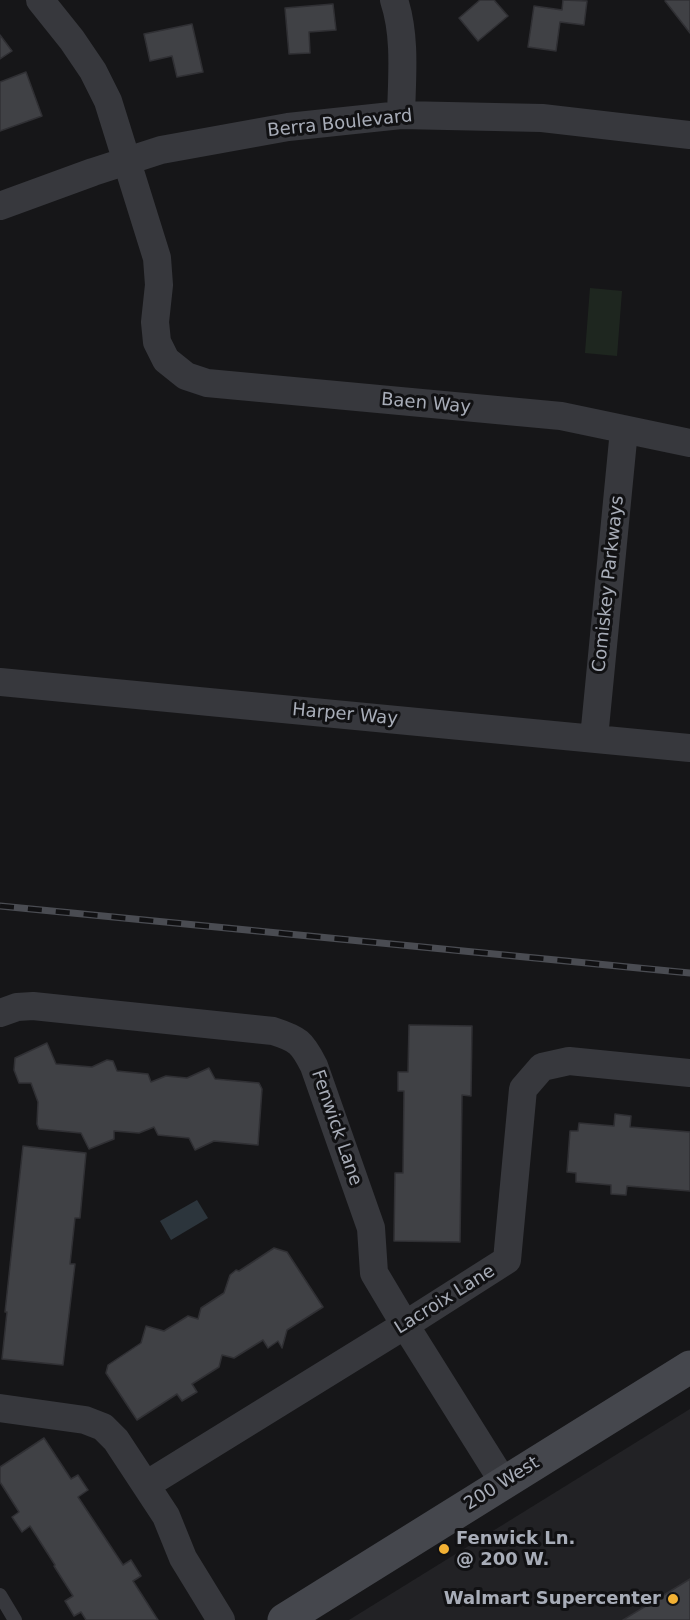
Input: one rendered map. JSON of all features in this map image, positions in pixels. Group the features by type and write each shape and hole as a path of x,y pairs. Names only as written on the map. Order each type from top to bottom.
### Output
{"street":[{"path":"40,0 93,71 108,101 126,160"},
{"path":"394,0 398,12 403,60 401,115"},
{"name":"Berra Boulevard","path":"0,207 126,160 161,150 288,127 401,115 542,118 690,135"},
{"name":"Baen Way","path":"126,160 157,258 159,285 155,322 157,342 166,360 186,376 207,383 561,416 690,443"},
{"name":"Comiskey Parkways","path":"594,738 624,430"},
{"name":"Harper Way","path":"0,682 690,747"},
{"name":"Fenwick Lane","path":"0,1012 17,1007 33,1006 273,1031 292,1038 306,1050 314,1066 371,1228 374,1273 504,1483"},
{"name":"Lacroix Lane","path":"146,1485 507,1260 523,1089 542,1067 569,1061 690,1073"},
{"name":"200 West","path":"284,1620 690,1367"},
{"path":"0,1408 85,1420 103,1427 116,1440 166,1516 183,1558 221,1620"}],"lane":[{"path":"0,1595 15,1620"}],"shaded area":[{"path":"590,288 622,291 617,356 585,353"},
{"path":"197,1200 208,1218 171,1240 160,1221"},
{"path":"690,1409 690,1620 349,1620"}],"building":[{"path":"480,0 494,0 508,16 478,41 459,18"},
{"path":"563,0 587,1 584,25 560,22 556,51 528,47 534,6 562,10"},
{"path":"690,0 690,33 665,1"},
{"path":"333,4 336,30 309,32 310,53 289,54 285,8"},
{"path":"192,24 203,72 177,77 172,56 150,61 144,34"},
{"path":"0,35 12,51 0,59"},
{"path":"26,72 42,116 0,131 0,82"},
{"path":"409,1025 472,1026 471,1096 462,1095 460,1242 394,1241 395,1173 403,1173 404,1091 398,1091 398,1072 408,1072"},
{"path":"47,1043 56,1064 92,1067 107,1060 113,1061 117,1071 148,1074 151,1082 166,1076 187,1078 209,1068 215,1079 259,1083 262,1089 258,1145 214,1141 195,1150 189,1138 158,1135 154,1127 139,1133 114,1131 114,1139 89,1149 81,1133 39,1129 37,1124 38,1102 31,1083 19,1083 14,1070 15,1058"},
{"path":"615,1114 631,1116 630,1127 690,1132 690,1191 627,1186 626,1195 611,1194 611,1185 576,1182 576,1173 567,1172 570,1131 578,1131 579,1123 614,1126"},
{"path":"23,1146 86,1153 80,1218 75,1218 70,1264 75,1264 63,1365 2,1359"},
{"path":"274,1248 287,1252 323,1307 287,1330 282,1348 278,1341 268,1348 263,1340 234,1358 222,1355 219,1367 192,1384 197,1392 182,1401 177,1394 137,1420 106,1373 108,1365 141,1343 146,1326 164,1331 188,1316 198,1319 201,1308 224,1293 230,1275"},
{"path":"44,1438 71,1479 78,1475 88,1490 78,1497 123,1565 131,1560 141,1576 133,1581 158,1620 86,1620 81,1612 74,1616 65,1601 73,1596 30,1526 22,1532 12,1517 19,1512 0,1482 0,1467"},
{"name":"Walmart Supercenter","path":"690,1579 690,1620 623,1620"}],"railway":[{"path":"0,906 690,973"}],"place":[{"name":"Fenwick Ln. @ 200 W.","path":"444,1549"},
{"name":"Walmart Supercenter","path":"673,1599"}]}
